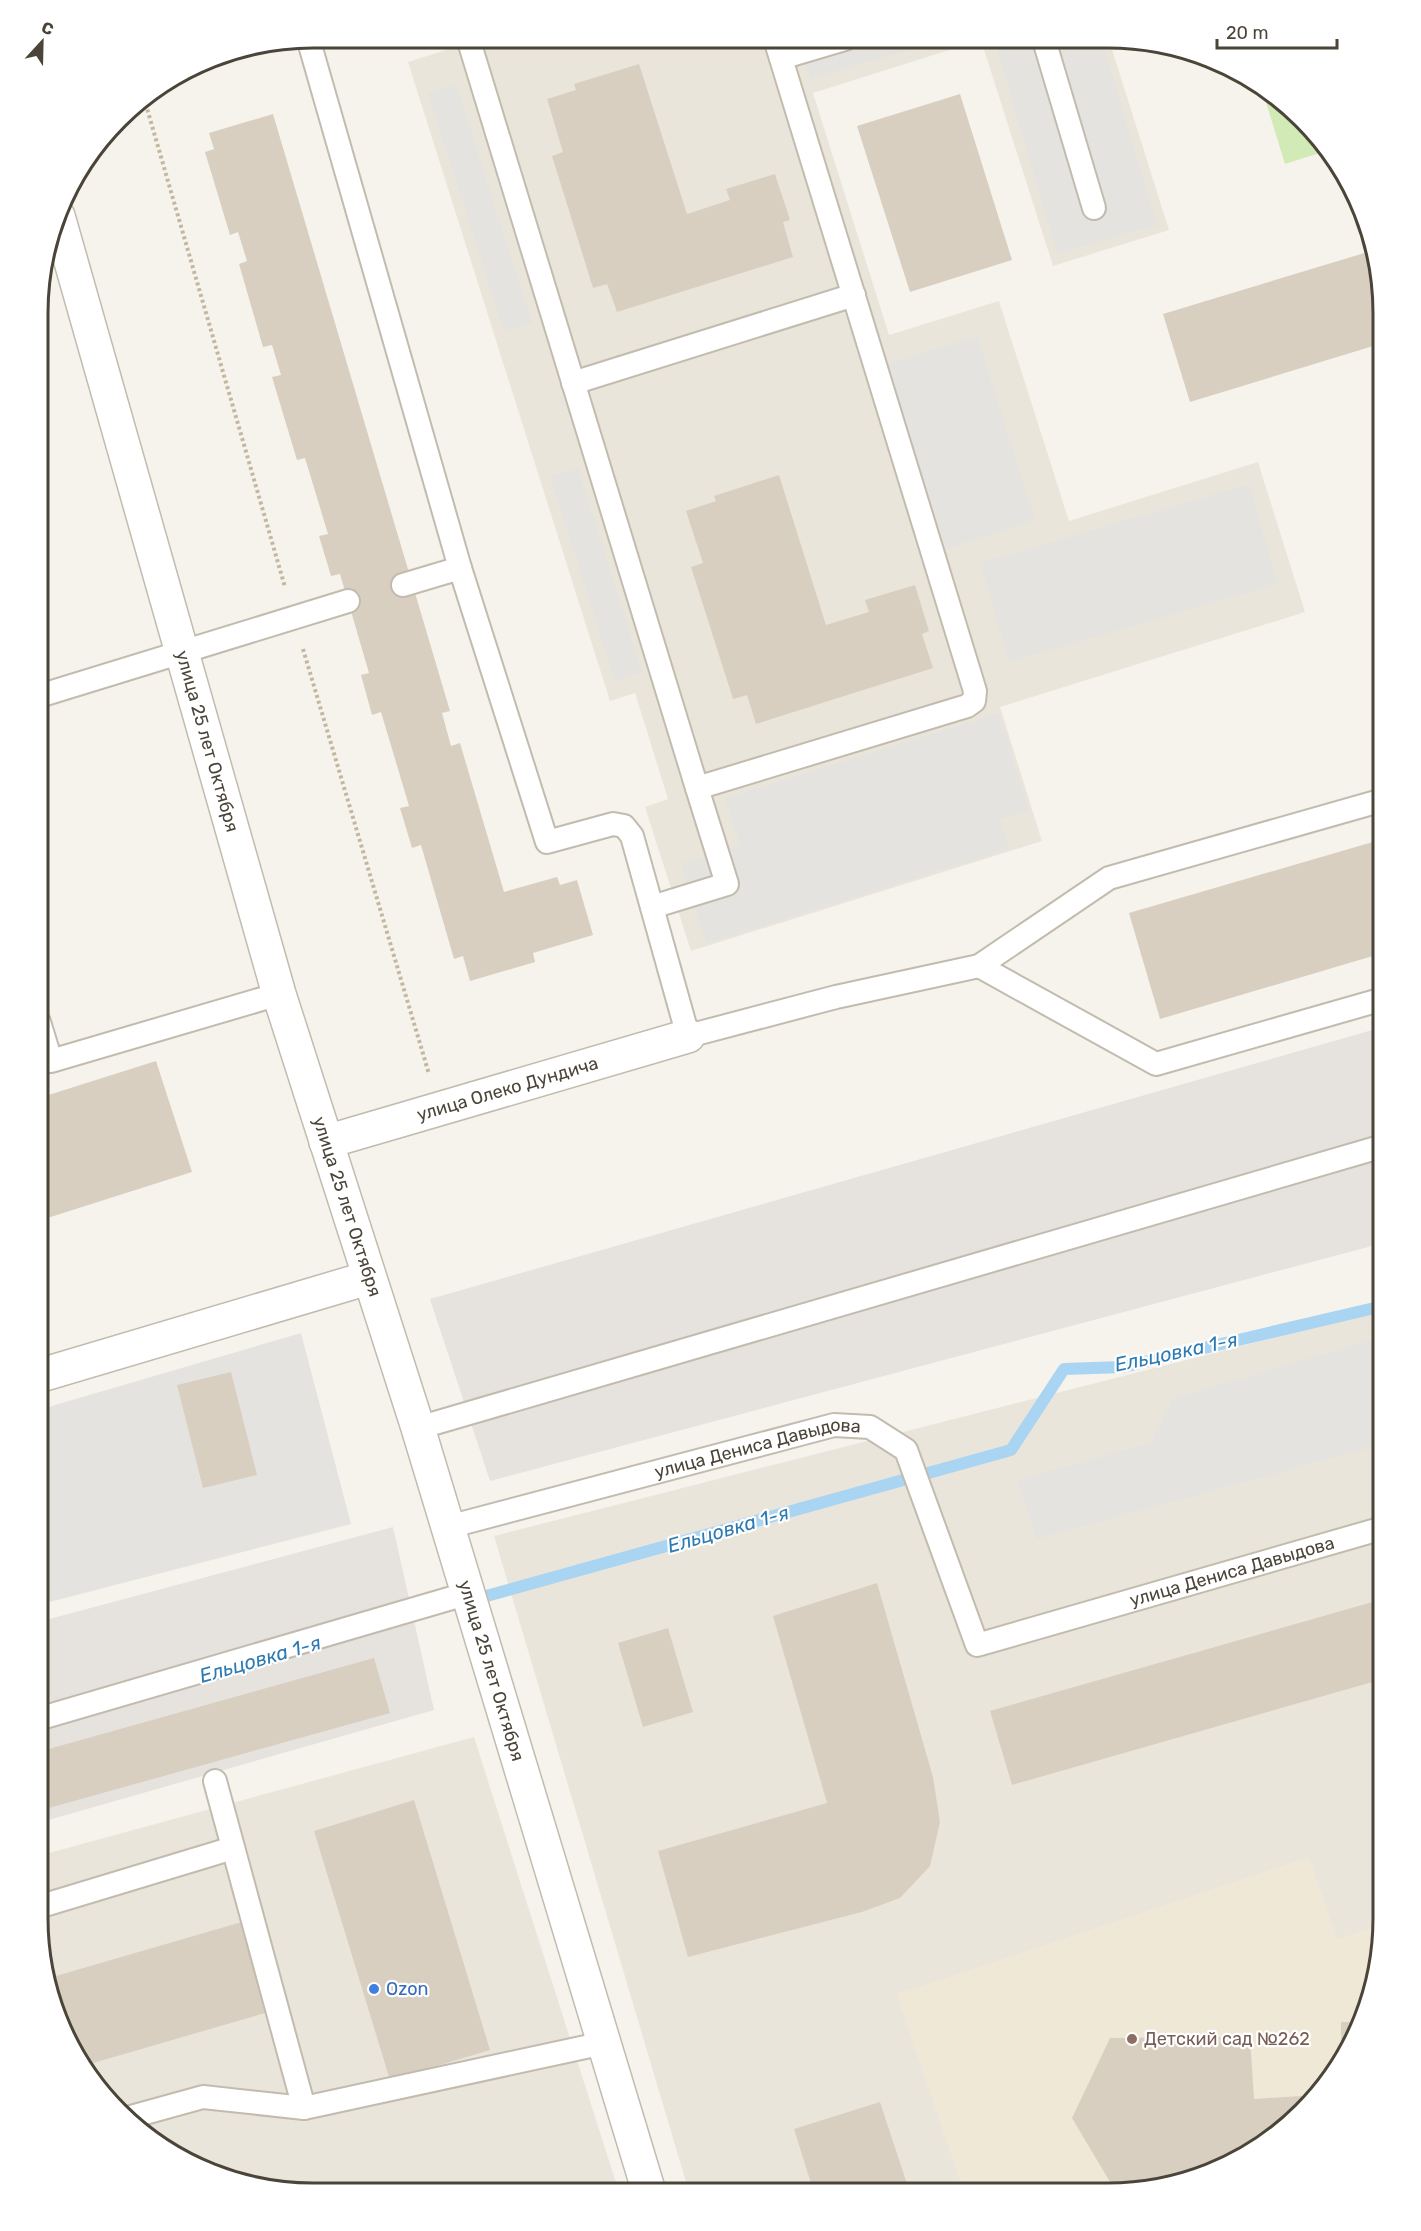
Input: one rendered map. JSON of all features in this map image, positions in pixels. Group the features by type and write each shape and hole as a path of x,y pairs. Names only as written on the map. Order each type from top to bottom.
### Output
{"street":[{"name":"улица 25 лет Октября","path":"62,229 279,994 469,1593 646,2183"},
{"name":"улица Олеко Дундича","path":"326,1142 688,1036"},
{"path":"48,1373 368,1278"}],"lane":[{"path":"311,48 460,568 547,842 613,824 624,826 632,836 688,1036 836,997 979,966 1109,878 1373,803"},
{"path":"471,48 727,884 652,907"},
{"path":"698,788 967,706 974,700 972,681 778,48"},
{"path":"1046,48 1094,208"},
{"path":"573,383 854,295"},
{"path":"403,585 460,568"},
{"path":"48,693 348,601"},
{"path":"979,966 1156,1064 1373,1002"},
{"path":"48,1051 51,1061 279,994"},
{"path":"418,1428 1373,1149"},
{"name":"улица Дениса Давыдова","path":"448,1527 834,1425 870,1427 906,1450 977,1645 1373,1531"},
{"path":"48,1716 469,1593"},
{"path":"215,1781 304,2108"},
{"path":"48,1904 233,1848"},
{"path":"136,2115 203,2097 304,2108 604,2043"}],"shaded area":[{"path":"452,48 956,48 813,93 889,335 999,301 1069,521 1258,462 1305,612 1000,707 1042,841 691,951 645,807 668,799 635,693 610,701 408,62"},
{"path":"801,48 915,48 810,79"},
{"path":"984,48 1112,48 1169,230 1053,266"},
{"path":"997,48 1104,48 1157,225 1057,254"},
{"path":"456,84 532,323 504,332 428,93"},
{"path":"977,336 1035,520 946,549 887,364"},
{"path":"578,468 642,672 615,681 550,476"},
{"path":"1249,484 1278,584 1009,662 980,563"},
{"path":"999,713 1029,810 1000,819 1009,849 706,944 681,864 740,845 725,798"},
{"path":"1373,1030 1373,1246 490,1481 430,1299"},
{"path":"1373,1313 1373,1918 1371,1953 1364,1987 1353,2019 1328,2065 1307,2093 1283,2117 1255,2138 1209,2163 1160,2178 1108,2183 686,2183 494,1536"},
{"path":"301,1333 351,1524 48,1602 48,1407"},
{"path":"1373,1339 1373,1447 1037,1539 1017,1480 1150,1443 1172,1399"},
{"path":"393,1527 434,1710 48,1820 48,1619"},
{"path":"474,1737 616,2183 278,2181 228,2169 180,2147 138,2117 114,2093 93,2065 75,2035 57,1987 50,1953 48,1853"},
{"name":"Детский сад №262","path":"1309,1857 1337,1940 1372,1928 1368,1970 1353,2019 1328,2065 1307,2093 1269,2128 1225,2156 1177,2174 1143,2181 961,2183 897,1994"}],"green space":[{"path":"1265,100 1283,114 1319,153 1285,164"}],"building":[{"path":"639,64 687,214 730,200 726,189 775,174 790,220 783,222 793,257 617,312 607,284 593,288 552,156 563,152 547,99 576,90 574,84"},
{"path":"960,94 1012,260 910,292 857,126"},
{"path":"273,114 450,711 442,713 451,746 460,743 504,892 557,877 560,885 577,880 593,935 533,953 535,962 470,981 463,956 454,959 421,845 412,848 400,808 409,806 381,712 372,715 361,675 369,673 348,601 340,574 331,576 319,536 328,534 305,458 297,460 272,377 281,375 272,345 263,347 239,264 247,261 238,232 230,235 205,152 214,149 209,133"},
{"path":"1366,253 1371,278 1373,346 1190,402 1163,314"},
{"path":"779,475 826,625 869,612 865,600 915,585 929,631 922,634 933,668 756,724 747,695 733,699 691,567 703,563 686,511 716,501 714,496"},
{"path":"1373,842 1373,956 1160,1019 1129,913"},
{"path":"156,1061 192,1172 48,1218 48,1095"},
{"path":"231,1372 257,1475 203,1488 177,1385"},
{"path":"877,1583 933,1777 940,1822 930,1866 900,1898 862,1912 688,1957 658,1851 827,1803 773,1616"},
{"path":"1373,1602 1373,1682 1012,1785 990,1711"},
{"path":"668,1628 693,1712 643,1727 618,1643"},
{"path":"374,1658 390,1713 48,1808 48,1749"},
{"path":"414,1800 490,2050 390,2080 314,1831"},
{"path":"245,1921 272,2011 92,2063 68,2019 55,1976"},
{"path":"1341,2022 1352,2022 1346,2035 1341,2043"},
{"path":"1250,2037 1254,2099 1304,2096 1269,2128 1225,2156 1193,2169 1160,2178 1111,2183 1072,2118 1110,2038"},
{"path":"880,2102 907,2183 811,2183 794,2129"}],"waterway":[{"name":"Ельцовка 1-я","path":"472,1600 1011,1450 1064,1369 1123,1367 1373,1308"}],"place":[{"name":"Ozon","path":"374,1989"},
{"name":"Детский сад №262","path":"1132,2039"}]}
